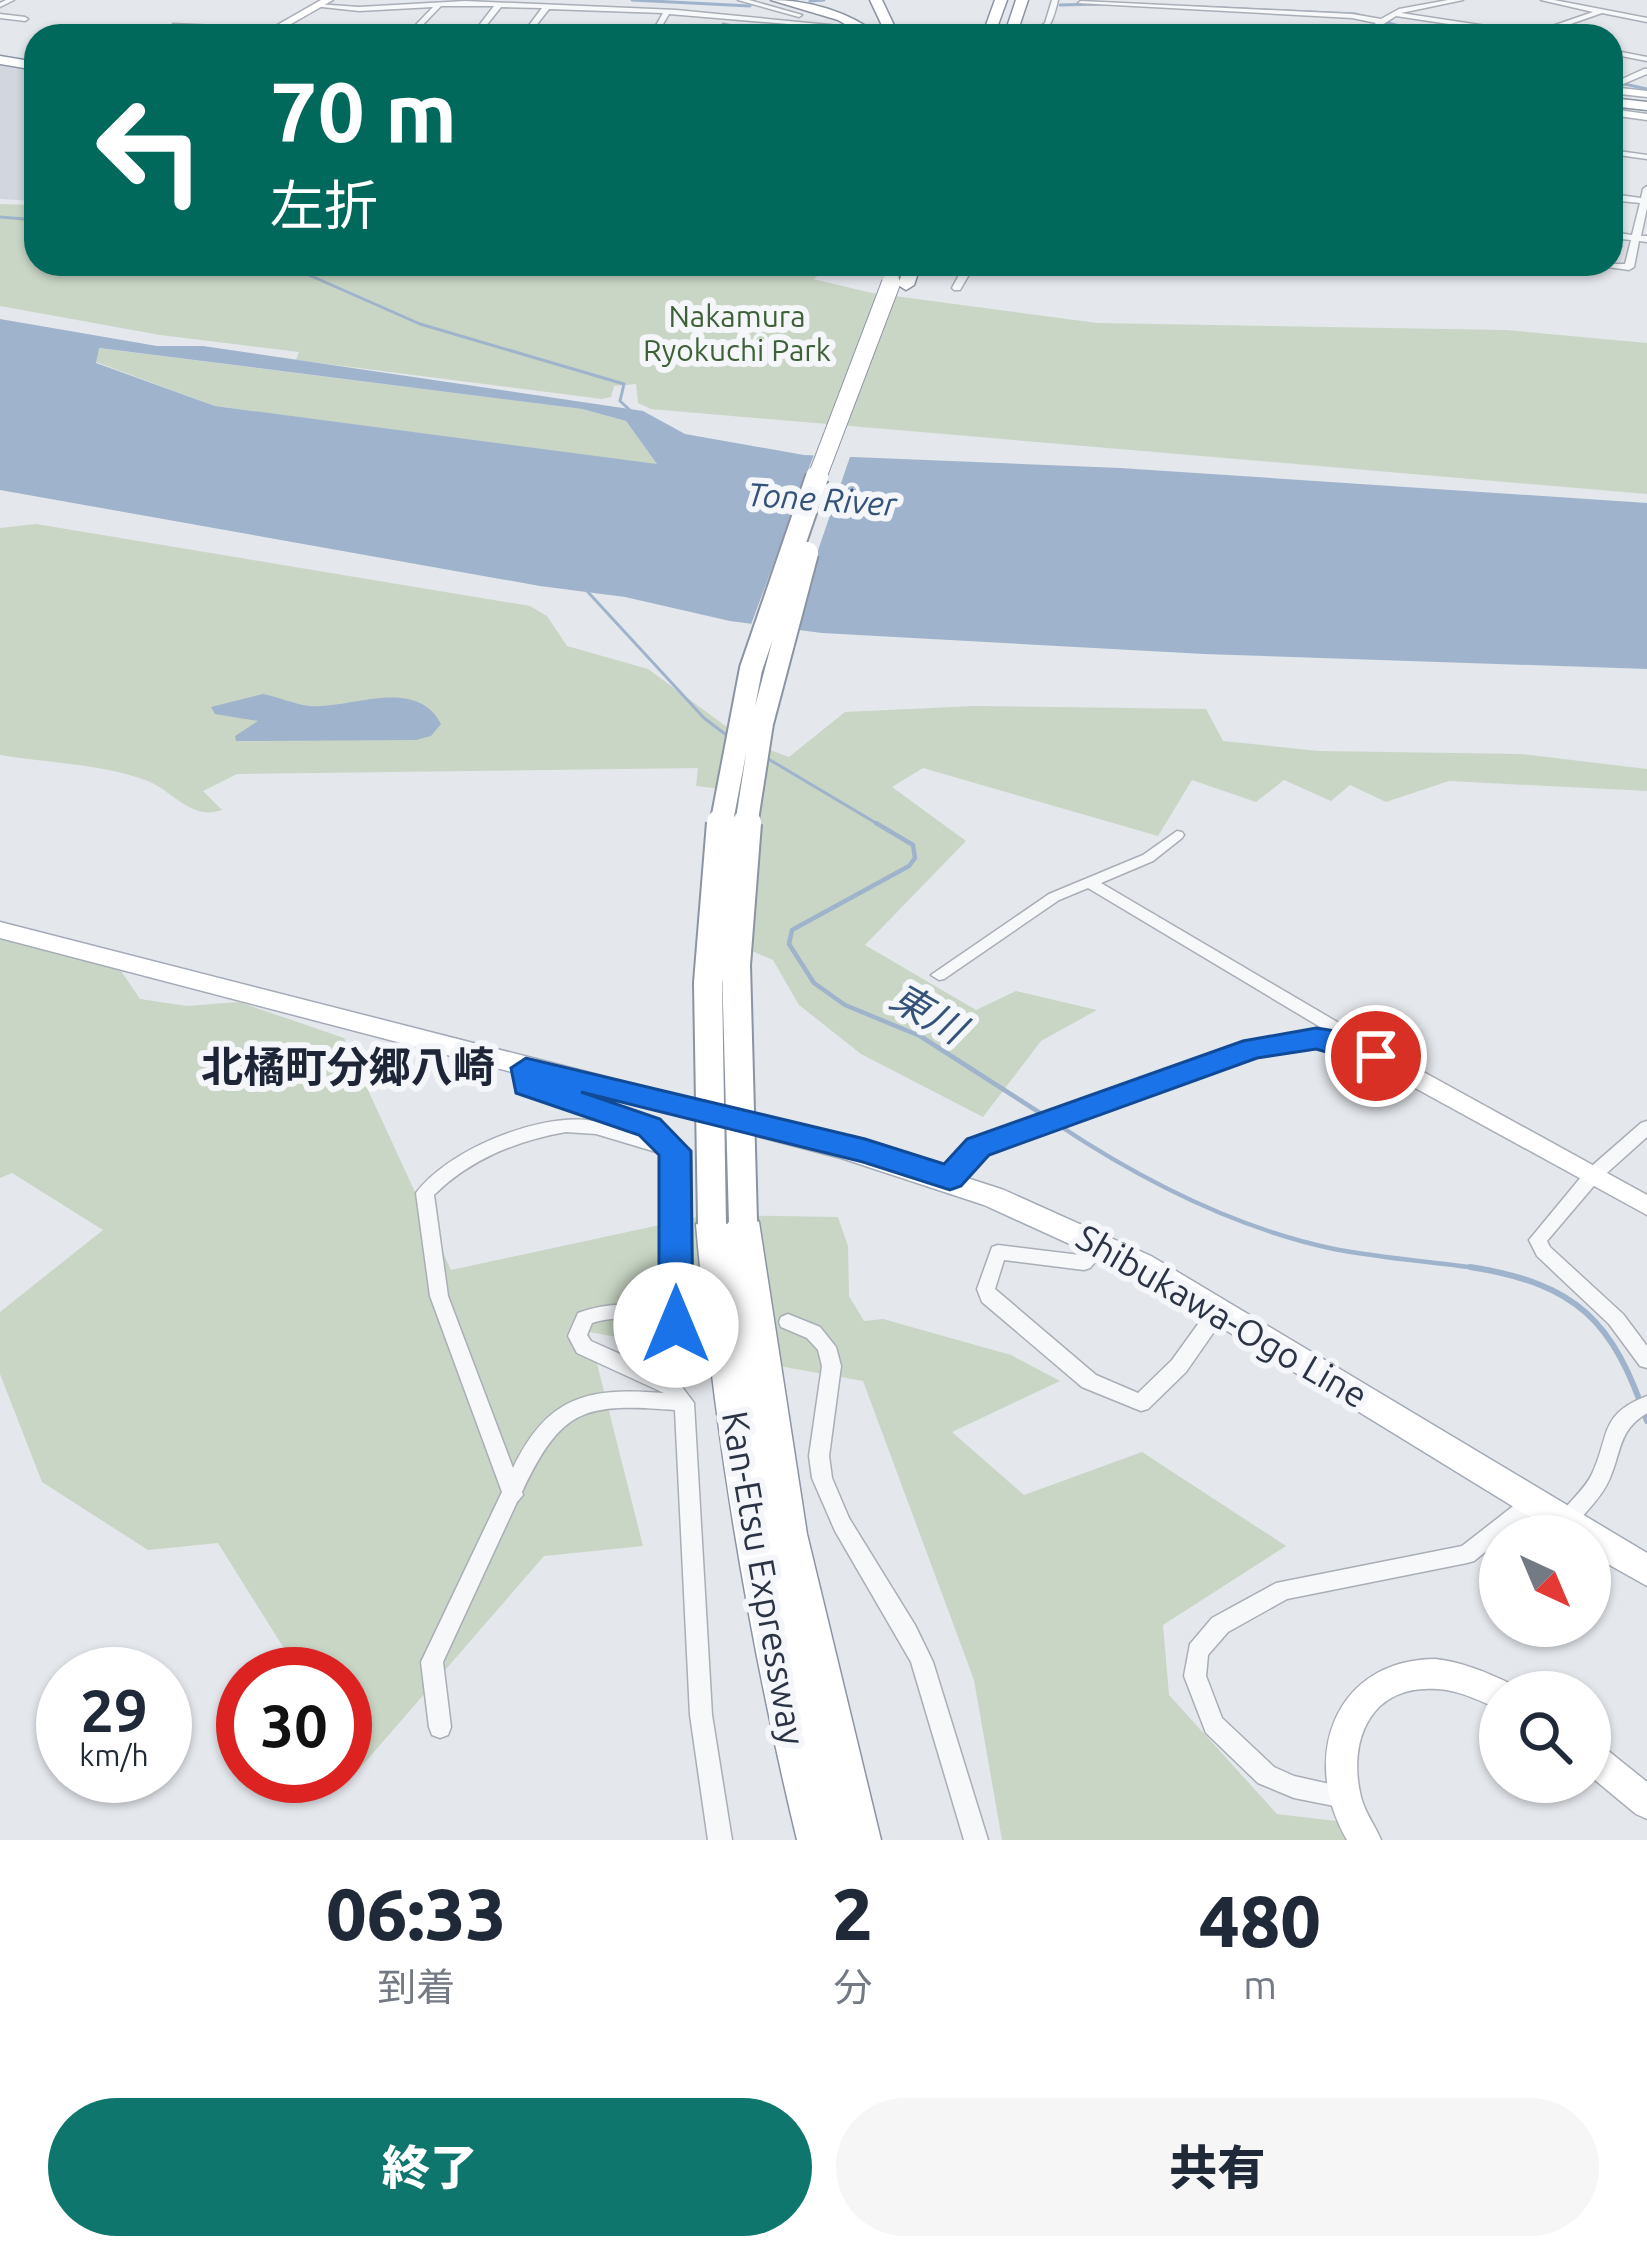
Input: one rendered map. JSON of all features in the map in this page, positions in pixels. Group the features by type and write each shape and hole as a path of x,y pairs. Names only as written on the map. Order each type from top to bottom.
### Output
{"highway":[{"path":"777,0 842,16 855,24"},
{"path":"988,24 1001,0"},
{"path":"1012,24 1022,0"},
{"path":"993,18 993,24"},
{"path":"1008,24 1013,20"},
{"name":"Kan-Etsu Expressway","path":"818,1840 759,1578 722,1325 740,855 761,712 793,594 901,276"},
{"name":"Kan-Etsu Expressway","path":"728,1223 753,1318 796,1570 860,1840"}],"main road":[{"name":"Shibukawa-Ogo Line","path":"0,930 865,1151 950,1178 1103,1244 1558,1515"},
{"name":"Shibukawa-Ogo Line","path":"1611,1548 1647,1571"}],"street":[{"path":"0,5 11,0"},
{"path":"284,24 328,0"},
{"path":"741,0 823,24"},
{"path":"1380,24 1460,0"},
{"path":"1544,0 1647,20"},
{"path":"1081,3 1435,24"},
{"path":"316,6 504,4 800,24"},
{"path":"420,24 439,5"},
{"path":"1568,24 1617,6"},
{"path":"534,24 547,7"},
{"path":"667,12 718,24"},
{"path":"660,24 667,12"},
{"path":"0,16 25,19"},
{"path":"1623,266 1629,267 1641,238 1646,197"},
{"path":"957,288 964,276"},
{"path":"939,974 1054,897 1148,858 1177,835"},
{"path":"1090,883 1338,1030 1345,1043"},
{"path":"950,1178 978,1147 1253,1048 1316,1039 1345,1043 1647,1206"},
{"path":"526,1068 526,1085 650,1127 675,1151 682,1330 634,1310 610,1307 585,1318 577,1336 584,1347 669,1384 684,1403 701,1715 720,1840"},
{"path":"513,1495 439,1296 425,1192 457,1164 560,1124 591,1127 675,1151"},
{"path":"1647,1127 1592,1176 1538,1240 1543,1251 1616,1319 1647,1360"},
{"path":"1103,1244 1084,1263 998,1252 986,1289 988,1297 1089,1381 1141,1403 1179,1366 1218,1311"},
{"path":"788,1322 808,1327 825,1340 834,1380 816,1438 820,1472 835,1515 922,1661 976,1840"},
{"path":"440,1726 432,1662 529,1456 549,1425 596,1397 684,1403"},
{"path":"1571,1515 1602,1474 1613,1430 1639,1407"},
{"path":"1344,1797 1294,1787 1266,1774 1214,1725 1195,1676 1198,1651 1220,1625 1283,1590 1467,1554 1534,1501"},
{"path":"1366,1840 1344,1797 1340,1749 1348,1723 1389,1681 1423,1673 1466,1677 1479,1684"},
{"path":"1611,1773 1647,1803"}],"shaded area":[{"path":"0,66 24,70 24,200 0,199"}],"green space":[{"name":"Nakamura Ryokuchi Park","path":"0,204 24,205 24,276 818,276 813,279 872,293 1097,323 1506,330 1647,343 1647,494 651,409 638,403 636,384 614,386 611,397 602,399 296,360 299,352 160,335 0,306"},
{"path":"98,348 582,409 626,421 658,465 215,406 96,362"},
{"path":"36,524 530,606 547,616 567,646 648,669 746,741 789,757 845,712 974,706 1206,709 1223,741 1319,751 1521,754 1647,769 1647,791 1449,781 1386,802 1350,785 1331,801 1284,780 1256,802 1192,780 1158,836 923,768 892,787 966,841 865,945 976,1010 1016,991 1097,1010 1041,1041 983,1117 861,1054 799,1005 773,960 745,948 753,793 696,786 698,768 237,774 203,791 222,810 201,812 131,775 0,755 0,528"},
{"path":"0,938 119,968 140,999 187,1006 239,1002 344,1038 451,1270 706,1215 838,1217 848,1246 849,1296 864,1321 883,1319 1011,1355 1060,1381 952,1432 1024,1495 1142,1452 1286,1546 1163,1625 1169,1695 1277,1814 1336,1821 1346,1840 1002,1840 974,1680 863,1381 589,1332 643,1546 544,1556 372,1754 372,1647 283,1647 218,1543 148,1550 42,1482 0,1374 0,1312 103,1230 12,1173 0,1178"}],"water":[{"name":"Tone River","path":"0,319 157,346 203,346 643,411 685,434 804,455 1120,468 1647,503 1647,669 1204,654 822,633 730,621 625,597 0,490","holes":["99,348 582,409 626,421 657,464 215,406 96,363"]},
{"path":"263,694 309,706 399,698 430,709 441,724 431,736 416,740 236,741 235,736 258,721 215,714 211,707"}],"pier":[{"path":"816,449 852,451 789,635 749,630"}],"waterway":[{"path":"632,0 750,6"},
{"path":"810,1 824,0"},
{"path":"1060,5 1103,4"},
{"path":"1199,7 1355,14 1392,24"},
{"path":"1623,84 1647,89"},
{"path":"0,217 24,219"},
{"path":"311,276 420,324 624,384 620,401 633,413"},
{"name":"東川","path":"587,591 704,718 729,737"},
{"name":"東川","path":"765,757 881,826"},
{"name":"東川","path":"876,823 913,845 915,858 909,866 792,930 789,944 814,983 845,1005 920,1036 1048,1118"},
{"name":"東川","path":"1057,1124 1155,1183 1261,1228 1334,1249 1477,1268"},
{"name":"東川","path":"1470,1267 1477,1268"},
{"name":"東川","path":"1477,1268 1490,1270"},
{"name":"東川","path":"1477,1268 1538,1284 1586,1313 1620,1357 1647,1421"}],"district":[{"name":"北橘町分郷八崎","path":"348,1067"}],"route":[{"path":"676,1325 675,1151 650,1127 526,1085 526,1068 865,1151 950,1178 978,1147 1253,1048 1316,1039 1345,1043 1376,1056"}]}
